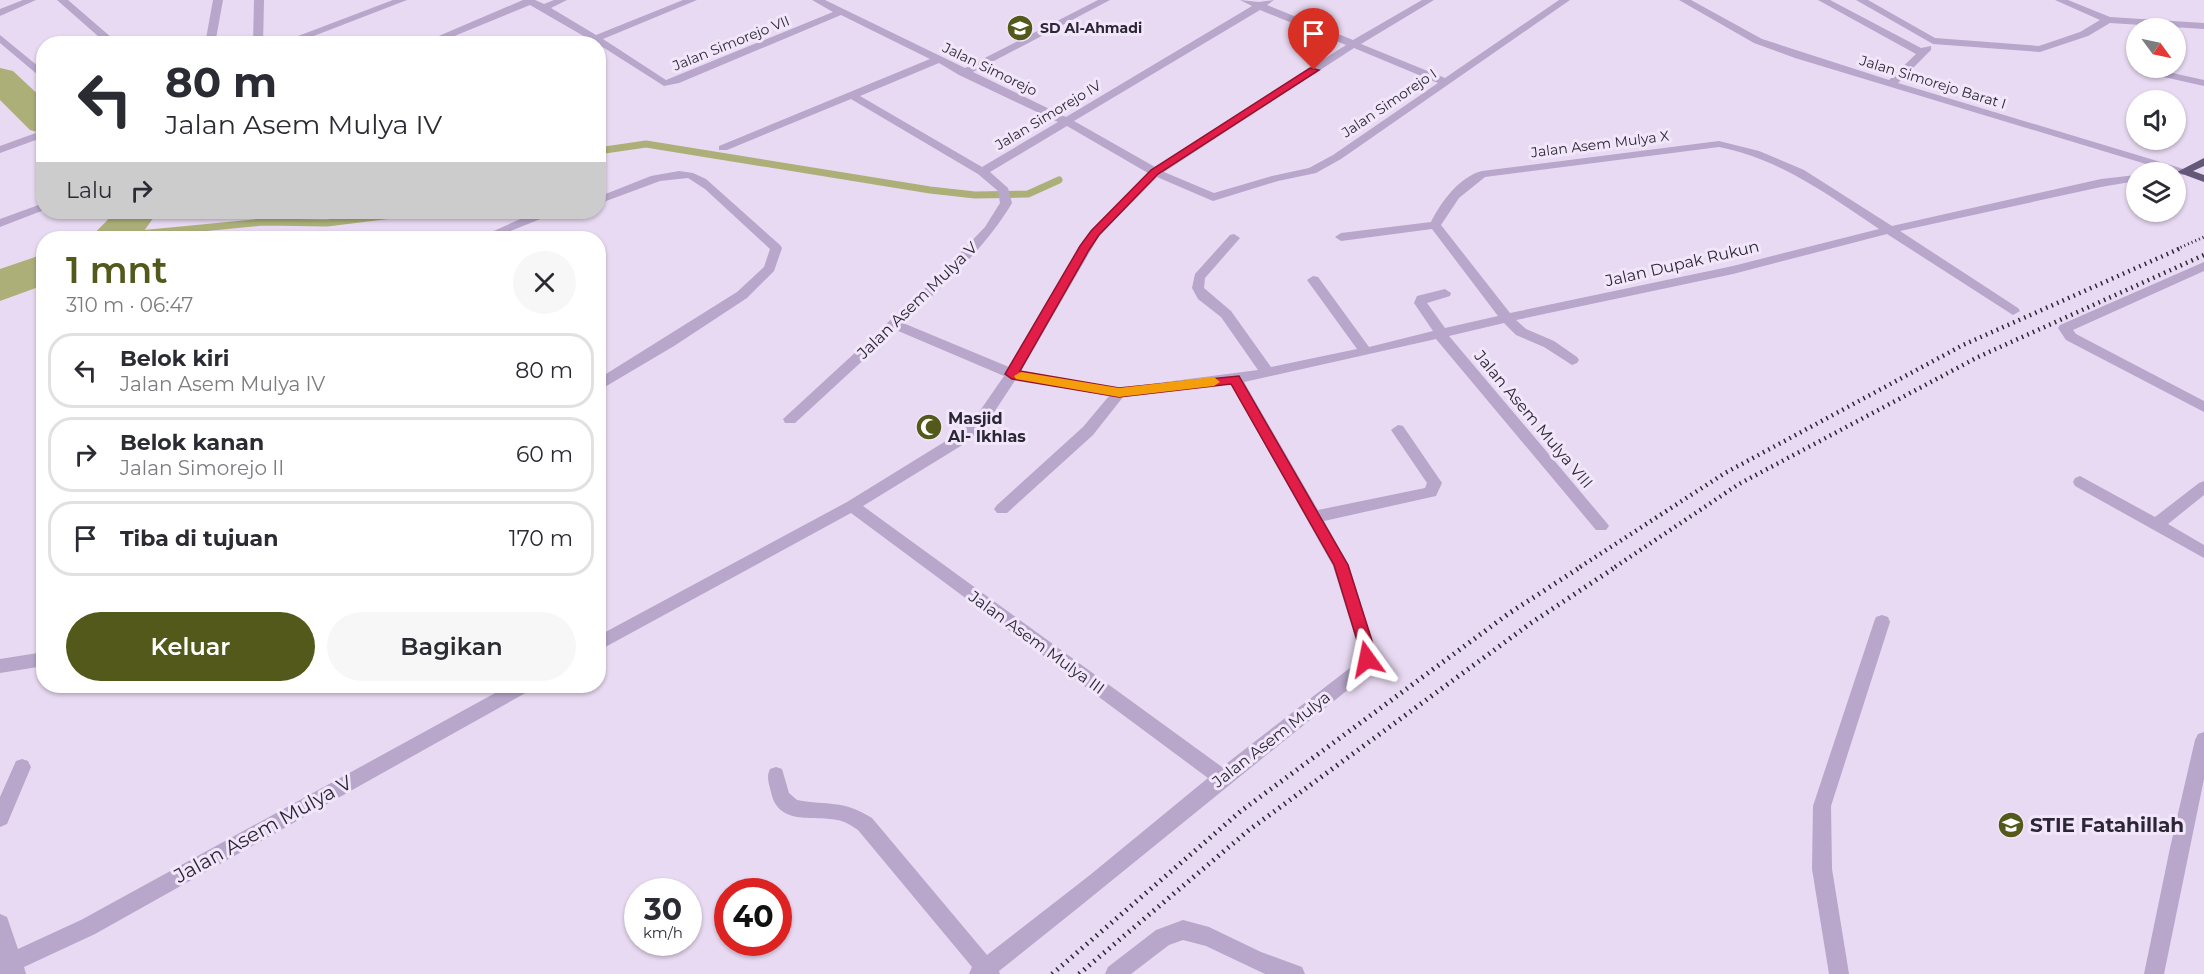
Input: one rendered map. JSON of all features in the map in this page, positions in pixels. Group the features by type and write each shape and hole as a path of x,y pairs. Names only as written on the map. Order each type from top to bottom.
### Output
{"main road":[{"path":"2186,170 2204,161"},
{"path":"2186,175 2204,179"}],"street":[{"path":"62,0 105,36"},
{"path":"211,36 218,0"},
{"path":"258,36 259,0"},
{"path":"304,36 402,0"},
{"path":"444,36 529,0 591,36"},
{"path":"543,8 562,0"},
{"path":"599,36 692,0"},
{"name":"Jalan Simorejo","path":"817,0 1066,122 1155,172 1214,197"},
{"path":"963,73 1105,0"},
{"path":"1245,0 1264,3 1446,82"},
{"path":"606,640 852,506 959,440 980,422 1012,374 1095,233 1155,172 1354,44 1429,0"},
{"name":"Jalan Simorejo I","path":"1214,197 1276,178 1312,171 1337,157 1565,0"},
{"name":"Jalan Simorejo Barat I","path":"1684,0 1758,41 1799,57 2143,162"},
{"path":"1823,0 1922,53"},
{"path":"1861,0 1933,41 2040,49 2084,34 2108,20"},
{"path":"2060,0 2108,20 2204,26"},
{"path":"0,14 25,1"},
{"name":"Jalan Simorejo IV","path":"982,172 1264,3"},
{"name":"Jalan Simorejo VII","path":"606,46 664,83 675,81 841,12"},
{"path":"0,38 36,70"},
{"path":"1891,84 1933,41"},
{"path":"723,148 937,60"},
{"path":"2184,78 2204,82"},
{"path":"851,95 982,172"},
{"path":"0,150 36,136"},
{"name":"Jalan Asem Mulya X","path":"1435,225 1444,206 1454,195 1482,174 1719,144 1755,153 1796,170 2013,311"},
{"name":"Jalan Asem Mulya V","path":"790,419 939,283 990,229 1005,197 982,172"},
{"path":"606,198 660,178 687,175 698,178 777,248 770,268 742,295 606,381"},
{"name":"Jalan Dupak Rukun","path":"894,324 1012,374 1119,393 1235,379 1366,352 1733,270 1888,230 2126,179"},
{"path":"0,223 36,209"},
{"path":"501,231 529,219"},
{"path":"1341,237 1435,225 1506,319 1521,332 1549,344 1572,360"},
{"path":"1234,238 1199,277 1198,288 1203,296 1226,314 1267,372"},
{"path":"2204,266 2066,328 2071,337 2204,406"},
{"path":"1313,280 1366,352"},
{"name":"Jalan Asem Mulya VIII","path":"1445,293 1422,299 1419,303 1441,335 1601,526"},
{"name":"Jalan Asem Mulya","path":"985,973 1222,778 1363,668 1367,659 1367,650 1341,565 1235,379"},
{"path":"1002,509 1088,431 1119,393"},
{"path":"1314,517 1431,492 1435,483 1398,430"},
{"path":"2080,482 2204,552"},
{"path":"2156,525 2204,487"},
{"name":"Jalan Asem Mulya III","path":"852,506 1222,778"},
{"path":"1839,974 1822,869 1822,806 1882,622"},
{"path":"0,666 36,660"},
{"name":"Jalan Asem Mulya V","path":"9,968 88,927 510,693"},
{"path":"2154,974 2179,848 2204,740"},
{"path":"0,818 22,767"},
{"path":"776,775 781,797 792,808 837,811 865,824 908,873 985,973"},
{"path":"0,924 9,968"},
{"path":"1115,974 1163,937 1183,930 1209,937 1257,961 1295,974"}],"waterway":[{"path":"0,79 36,114"},
{"path":"606,150 646,144 930,190 975,195 1028,194 1059,180"},
{"path":"122,231 131,219"},
{"path":"170,231 263,222 327,223 359,219"},
{"path":"0,286 36,271"}],"railway":[{"path":"2177,249 2204,237"},
{"path":"1580,567 1725,473 1963,345 2181,248"},
{"path":"1615,567 1739,484 1978,357 2204,255"},
{"path":"1052,974 1241,811 1508,614 1582,566"},
{"path":"1079,974 1249,830 1531,623 1617,566"}],"slow traffic":[{"path":"1021,376 1119,393 1214,382"}],"place":[{"name":"SD Al-Ahmadi","path":"1020,28"},
{"name":"Masjid Al- Ikhlas","path":"929,427"},
{"name":"STIE Fatahillah","path":"2011,825"}],"route":[{"path":"1314,70 1155,172 1095,233 1012,374 1119,393 1235,379 1341,565 1367,650 1367,659"}]}
